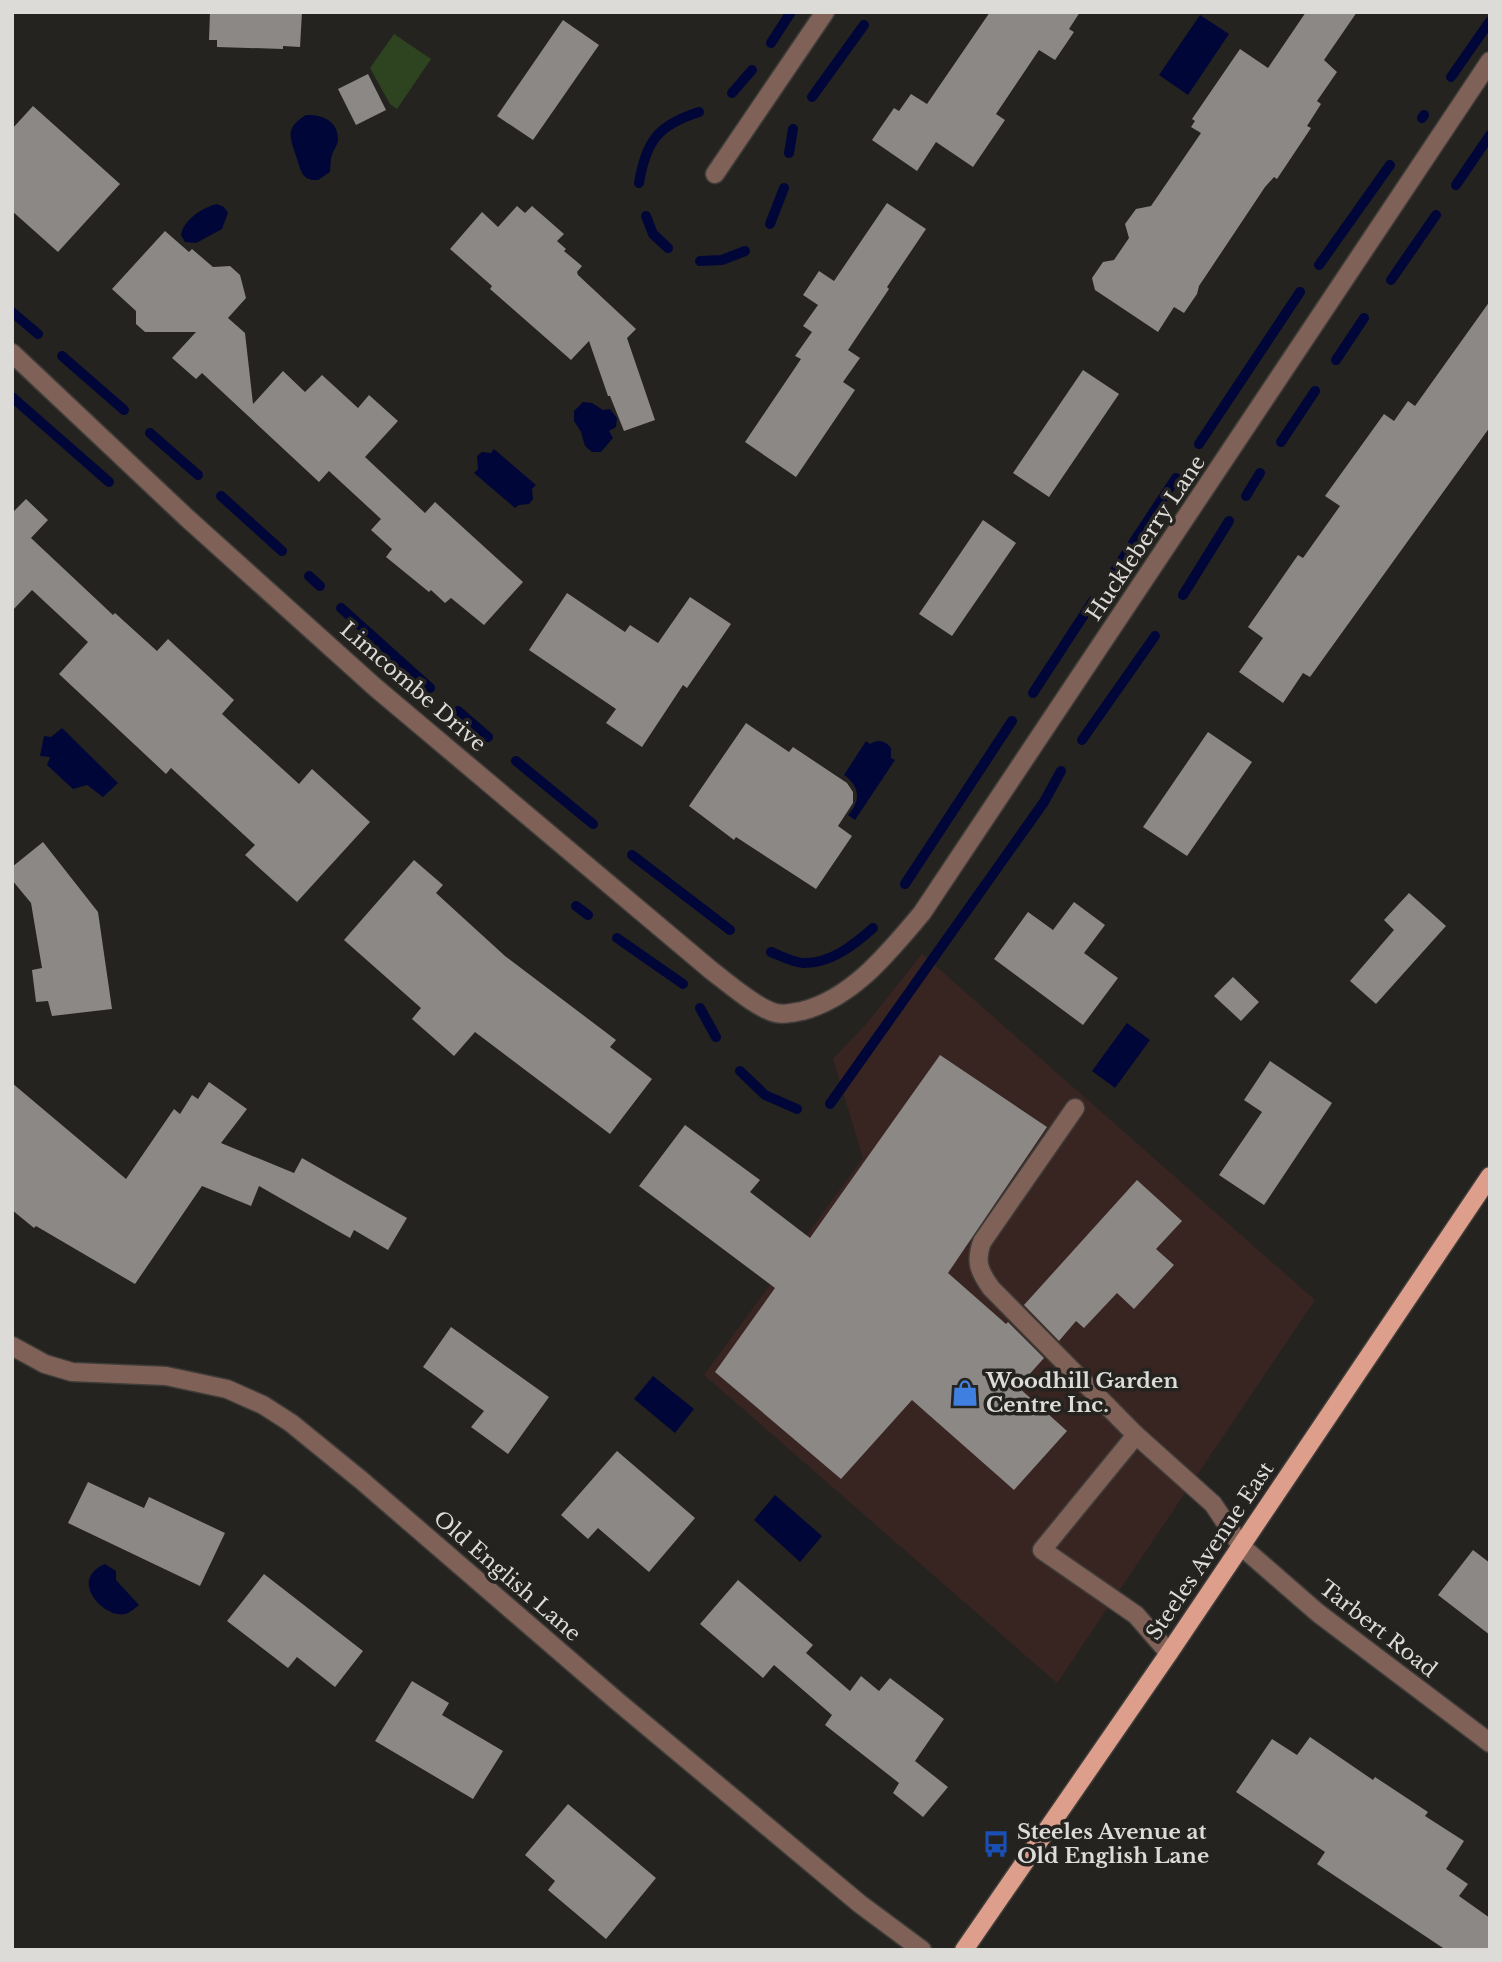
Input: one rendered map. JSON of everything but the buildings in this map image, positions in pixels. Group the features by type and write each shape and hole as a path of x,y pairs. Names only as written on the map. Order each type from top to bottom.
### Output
{"main road":[{"name":"Steeles Avenue East","path":"964,1950 1169,1653 1490,1176"}],"street":[{"path":"715,174 825,12"},
{"name":"Huckleberry Lane","path":"808,1009 841,994 866,974 894,947 943,884 1490,61"},
{"name":"Limcombe Drive","path":"12,352 187,518 376,688 712,971 771,1012 788,1014 808,1009"},
{"name":"Tarbert Road","path":"1075,1108 982,1242 977,1256 978,1269 991,1288 1136,1435 1213,1504 1241,1546 1318,1613 1490,1743"},
{"name":"Old English Lane","path":"12,1346 45,1364 72,1371 166,1376 226,1389 263,1405 292,1423 361,1479 627,1710 860,1904 922,1950"},
{"path":"1136,1435 1042,1550 1136,1615 1169,1653"}],"shaded area":[{"path":"1200,15 1229,34 1188,95 1159,75"},
{"path":"306,115 328,120 337,133 338,141 331,157 330,172 318,180 309,179 303,174 291,140 294,125"},
{"path":"217,204 224,207 228,213 222,229 196,243 185,242 181,235 190,219 200,211"},
{"path":"583,402 592,403 603,410 610,409 617,418 616,427 609,431 613,438 601,452 592,452 585,446 574,421 574,411"},
{"path":"494,449 536,485 532,489 533,499 529,504 515,508 474,473 478,469 477,456 482,452 491,453"},
{"path":"62,728 118,783 103,797 87,785 73,789 47,765 50,757 40,756 44,736 51,737"},
{"path":"866,741 870,744 879,741 886,743 891,748 891,758 895,760 855,820 848,815 857,799 856,789 844,775"},
{"path":"922,954 1315,1300 1057,1683 704,1375 863,1158 833,1059 868,1022"},
{"path":"1127,1023 1150,1040 1115,1088 1092,1071"},
{"path":"653,1376 694,1409 675,1433 634,1399"},
{"path":"775,1495 822,1536 800,1562 754,1520"},
{"path":"105,1564 116,1571 116,1580 139,1605 129,1613 117,1614 108,1611 93,1597 89,1579 94,1571"}],"green space":[{"path":"394,34 431,59 397,109 390,104 370,68"}],"waterway":[{"path":"771,43 791,12"},
{"path":"1451,77 1490,21"},
{"path":"812,97 864,25"},
{"path":"732,93 752,70"},
{"path":"639,183 646,156 656,137 673,123 699,112"},
{"path":"789,153 793,129"},
{"path":"1456,185 1490,135"},
{"path":"1319,265 1390,165"},
{"path":"770,224 784,188"},
{"path":"1391,280 1436,215"},
{"path":"646,216 653,234 668,248"},
{"path":"700,261 722,260 745,251"},
{"path":"1199,444 1300,292"},
{"path":"12,312 38,334"},
{"path":"1336,360 1364,318"},
{"path":"62,356 124,410"},
{"path":"1281,442 1315,391"},
{"path":"12,397 109,482"},
{"path":"150,433 198,475"},
{"path":"1246,496 1260,473"},
{"path":"1112,575 1176,478"},
{"path":"221,496 282,551"},
{"path":"1183,595 1229,521"},
{"path":"309,576 320,586"},
{"path":"1033,693 1093,601"},
{"path":"341,608 430,688"},
{"path":"1082,740 1155,636"},
{"path":"458,711 488,737"},
{"path":"905,884 1012,721"},
{"path":"516,761 593,824"},
{"path":"830,1104 1044,802 1061,771"},
{"path":"632,855 730,930"},
{"path":"576,906 588,915"},
{"path":"771,952 799,963 823,960 850,947 873,928"},
{"path":"617,938 683,984"},
{"path":"700,1008 716,1037"},
{"path":"740,1071 765,1095 797,1109"}],"place":[{"name":"Woodhill Garden Centre Inc.","path":"965,1393"},
{"name":"Steeles Avenue at Old English Lane","path":"996,1844"}]}
